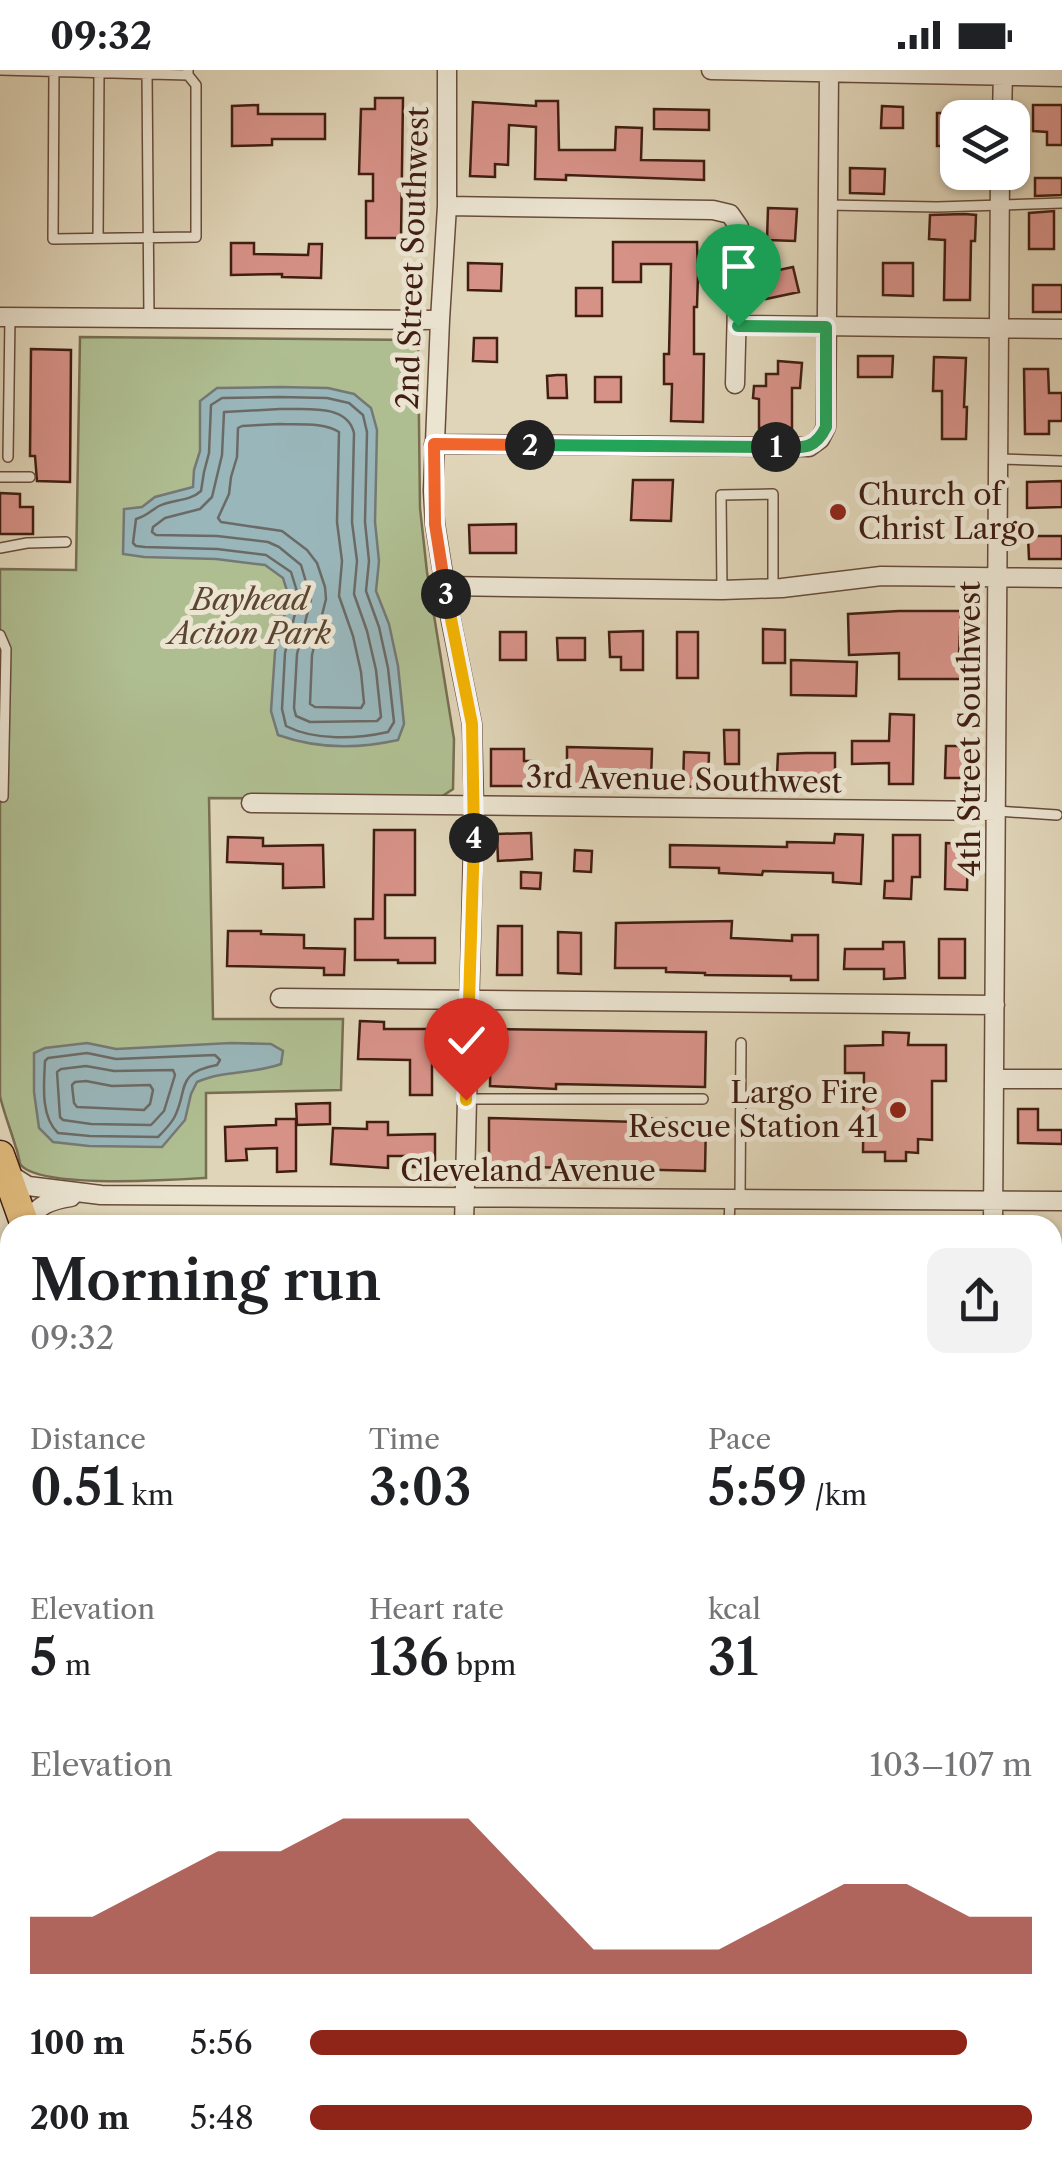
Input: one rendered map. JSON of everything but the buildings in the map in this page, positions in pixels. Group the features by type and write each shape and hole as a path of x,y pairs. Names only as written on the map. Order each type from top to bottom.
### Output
{"main road":[{"path":"1,1160 23,1215"}],"street":[{"name":"2nd Street Southwest","path":"446,70 447,206 434,444 435,524 472,724 474,806 464,1215"},
{"path":"711,70 1003,73 1062,78"},
{"path":"434,444 809,447 820,439 826,427 829,72"},
{"path":"1002,100 1003,73"},
{"name":"4th Street Southwest","path":"993,1215 999,190"},
{"path":"447,206 713,210 730,214 739,227 736,384"},
{"path":"5,318 440,320"},
{"path":"738,326 1062,329"},
{"path":"445,586 722,590 881,576 1062,578"},
{"name":"3rd Avenue Southwest","path":"251,803 997,810"},
{"path":"280,998 995,1005"},
{"path":"994,1079 1062,1079"},
{"name":"Cleveland Avenue","path":"1,1160 10,1176 28,1186 86,1194 1062,1202"},
{"path":"33,1215 44,1204 86,1194"}],"lane":[{"path":"0,70 188,72 196,85 196,237 53,239 54,71"},
{"path":"98,238 99,72"},
{"path":"147,74 149,318"},
{"path":"828,205 1062,203"},
{"path":"5,318 8,456"},
{"path":"1000,459 1062,461"},
{"path":"0,476 30,477"},
{"path":"722,590 721,494 773,494 773,588"},
{"path":"0,548 66,542"},
{"path":"0,635 6,649 3,796"},
{"path":"997,810 1057,815"},
{"path":"731,1215 741,1042"},
{"path":"466,1100 703,1100"}],"green space":[{"name":"Bayhead Action Park","path":"80,337 418,340 420,508 454,739 453,789 438,799 209,798 213,1019 343,1019 341,1090 206,1093 206,1178 78,1180 32,1172 20,1164 0,1096 0,569 76,570"}],"water":[{"path":"217,388 328,388 354,394 371,408 377,430 376,591 389,624 398,666 404,724 398,740 338,746 278,735 271,711 275,652 289,597 283,578 265,565 123,554 124,509 142,507 155,497 193,487 200,451 200,401"},
{"path":"87,1043 116,1049 271,1044 283,1051 281,1064 197,1082 185,1120 162,1147 53,1142 39,1128 34,1053"}],"place":[{"name":"Church of Christ Largo","path":"838,512"},
{"name":"Largo Fire Rescue Station 41","path":"898,1110"}],"route":[{"path":"466,1100 474,806 472,724 435,524 434,444 809,447 820,439 826,427 826,327 738,326"}]}
